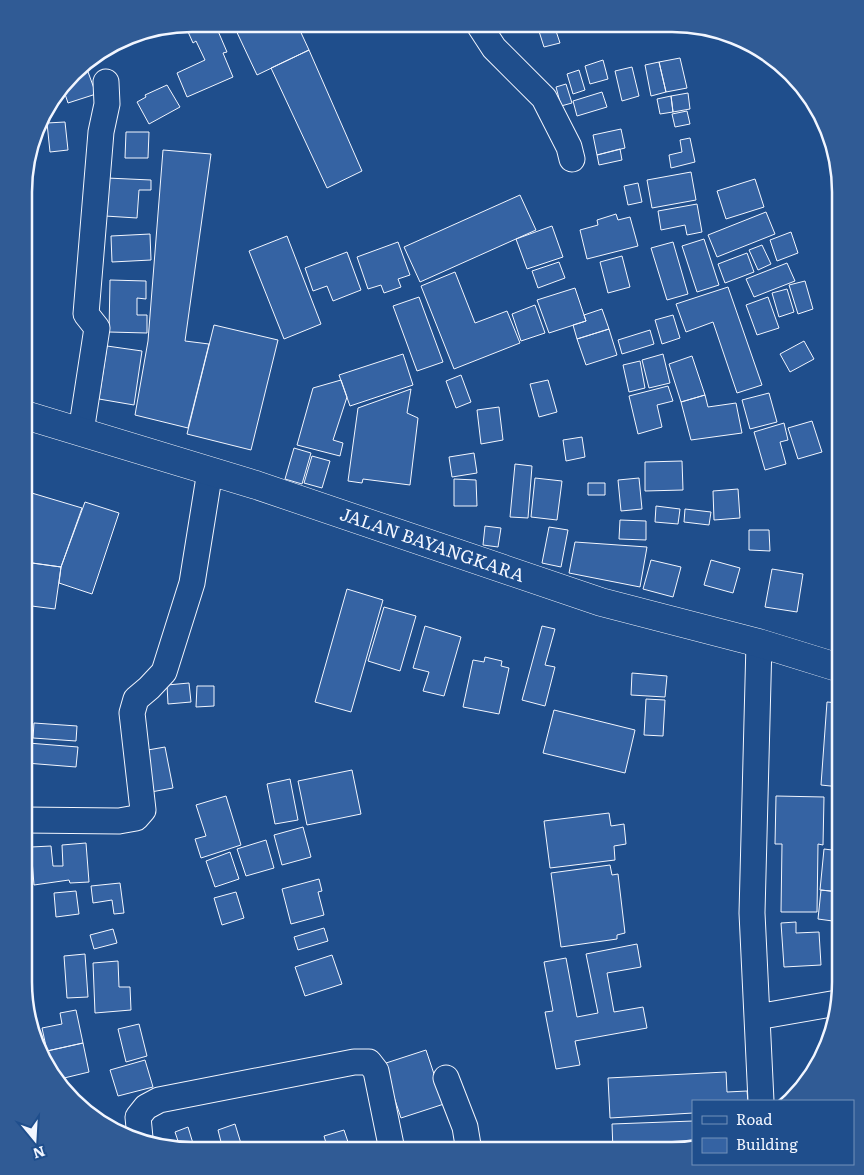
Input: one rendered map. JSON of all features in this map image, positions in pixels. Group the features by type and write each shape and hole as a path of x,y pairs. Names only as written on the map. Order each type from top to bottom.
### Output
{"highway":[{"name":"JALAN BAYANGKARA","path":"32,417 210,471 601,602 759,643 831,665"}],"street":[{"path":"484,33 494,48 544,98 569,147 572,158"},
{"path":"81,432 97,328 86,314 101,132 107,104 106,82"},
{"path":"32,820 119,821 136,818 143,810 132,713 136,699 164,672 192,583 210,471"},
{"path":"759,643 752,913 761,1100"},
{"path":"757,1017 829,1004"},
{"path":"140,1133 138,1117 146,1107 158,1100 276,1076 354,1062 369,1062 376,1071 390,1142"},
{"path":"446,1078 466,1127 468,1142"}],"building":[{"path":"189,33 219,33 227,52 223,53 233,77 187,97 177,73 205,60 196,41 193,43"},
{"path":"237,33 301,33 309,50 257,75"},
{"path":"540,33 557,33 560,43 544,47"},
{"path":"309,50 362,171 327,188 271,68"},
{"path":"680,58 687,88 666,92 659,62"},
{"path":"603,60 608,79 590,84 585,66"},
{"path":"659,62 666,92 651,96 645,65"},
{"path":"632,67 639,96 622,101 615,71"},
{"path":"579,70 585,90 573,94 567,74"},
{"path":"88,71 96,94 68,103 66,96"},
{"path":"566,84 572,103 561,106 556,87"},
{"path":"167,85 180,107 149,124 137,102 146,97 145,95"},
{"path":"602,92 607,107 577,116 573,101"},
{"path":"688,93 690,109 673,112 671,96"},
{"path":"671,96 673,112 660,114 657,99"},
{"path":"687,111 690,124 675,127 672,114"},
{"path":"65,122 68,150 50,152 49,123"},
{"path":"621,129 625,148 597,155 593,135"},
{"path":"126,132 149,132 148,158 125,158"},
{"path":"690,138 695,162 671,168 669,155 682,152 680,140"},
{"path":"620,149 622,160 599,165 597,155"},
{"path":"163,150 211,154 185,341 209,344 188,428 135,415 148,341"},
{"path":"691,172 696,200 652,208 647,180"},
{"path":"107,178 151,180 151,190 139,190 137,218 105,216"},
{"path":"755,179 764,207 726,219 717,191"},
{"path":"638,183 642,202 628,205 624,186"},
{"path":"520,195 536,230 420,282 404,247"},
{"path":"697,204 702,232 687,235 685,225 661,230 658,211"},
{"path":"766,212 775,234 717,257 708,235"},
{"path":"616,214 618,220 630,217 638,246 587,259 580,230 598,225 597,220"},
{"path":"552,226 563,257 527,269 516,239"},
{"path":"791,232 798,253 777,261 770,240"},
{"path":"150,234 151,260 112,262 111,236"},
{"path":"287,236 321,324 284,339 249,251"},
{"path":"704,239 719,285 697,292 682,246"},
{"path":"398,242 410,275 398,279 401,287 384,293 381,285 368,289 357,257"},
{"path":"673,242 688,294 667,300 651,248"},
{"path":"762,245 771,264 758,270 749,250"},
{"path":"347,252 361,290 333,301 327,286 313,291 305,268"},
{"path":"747,253 754,272 725,283 718,264"},
{"path":"622,256 630,287 608,293 600,262"},
{"path":"559,262 565,278 538,288 532,271"},
{"path":"787,263 795,281 754,297 746,279"},
{"path":"455,272 475,323 507,311 520,343 454,369 421,286"},
{"path":"110,280 146,281 146,299 137,298 137,315 147,315 147,333 109,332"},
{"path":"805,281 813,309 798,314 789,285"},
{"path":"728,287 762,385 737,393 713,322 686,332 676,304"},
{"path":"575,288 586,321 549,333 537,300"},
{"path":"787,289 794,312 779,317 772,293"},
{"path":"419,297 443,362 417,371 393,306"},
{"path":"768,297 779,328 757,335 746,305"},
{"path":"535,305 545,333 521,341 512,314"},
{"path":"602,309 609,329 577,339 573,325 586,321 584,315"},
{"path":"673,315 680,338 662,344 655,320"},
{"path":"214,325 278,340 251,450 187,434"},
{"path":"609,329 617,355 586,365 577,339"},
{"path":"650,330 654,344 622,354 618,340"},
{"path":"804,341 814,359 790,372 780,354"},
{"path":"107,346 142,351 134,405 99,399"},
{"path":"403,354 413,385 350,406 339,375"},
{"path":"663,354 670,383 649,388 642,360"},
{"path":"692,356 705,395 681,402 669,364"},
{"path":"640,361 645,388 629,392 623,365"},
{"path":"461,375 471,402 456,408 446,381"},
{"path":"341,380 347,397 333,440 343,443 340,456 297,445 313,388"},
{"path":"548,380 557,412 539,417 530,384"},
{"path":"668,386 673,401 657,405 662,427 638,434 629,396"},
{"path":"411,389 407,413 418,418 410,485 363,479 362,483 348,481 358,408"},
{"path":"769,393 777,422 750,429 742,400"},
{"path":"705,395 708,407 736,403 742,433 691,440 681,402"},
{"path":"499,407 503,440 481,444 477,410"},
{"path":"812,421 822,452 798,459 788,428"},
{"path":"784,423 788,440 780,442 786,464 765,470 754,432"},
{"path":"582,437 585,457 566,461 563,440"},
{"path":"294,448 311,453 302,484 285,479"},
{"path":"474,453 477,473 452,477 449,457"},
{"path":"312,456 330,461 322,488 304,483"},
{"path":"682,461 683,490 645,491 645,462"},
{"path":"515,464 532,466 528,518 510,517"},
{"path":"535,478 562,481 557,520 531,517"},
{"path":"639,478 642,509 621,511 618,480"},
{"path":"454,479 476,480 477,506 454,506"},
{"path":"588,483 605,483 605,495 588,495"},
{"path":"738,489 740,518 714,520 713,491"},
{"path":"32,493 82,508 61,567 32,563"},
{"path":"85,502 119,513 92,594 59,583 61,567"},
{"path":"656,506 680,509 678,524 655,522"},
{"path":"685,509 711,512 709,525 684,522"},
{"path":"620,520 646,521 646,540 619,539"},
{"path":"485,526 501,528 498,547 483,545"},
{"path":"549,527 568,530 561,567 542,563"},
{"path":"749,530 769,530 770,551 749,550"},
{"path":"575,542 647,547 640,587 569,573"},
{"path":"651,560 681,567 673,597 643,589"},
{"path":"711,560 740,568 733,593 704,585"},
{"path":"32,563 61,567 55,609 32,606"},
{"path":"772,569 803,574 797,612 765,607"},
{"path":"347,589 383,600 351,712 315,702"},
{"path":"384,607 416,616 400,671 368,661"},
{"path":"425,626 461,637 444,696 423,691 429,672 413,668"},
{"path":"542,626 555,629 545,665 555,667 545,706 522,700"},
{"path":"485,657 502,661 501,666 509,668 499,714 463,707 473,660 484,662"},
{"path":"632,673 667,676 665,697 631,695"},
{"path":"189,683 191,702 168,704 167,685"},
{"path":"197,686 214,686 214,706 196,707"},
{"path":"646,699 665,700 663,736 644,735"},
{"path":"827,702 831,702 831,786 821,785"},
{"path":"554,710 635,730 625,773 543,753"},
{"path":"34,723 77,726 76,741 33,738"},
{"path":"32,743 78,747 76,767 32,763"},
{"path":"165,747 173,788 151,792 142,751"},
{"path":"352,770 361,814 307,825 298,781"},
{"path":"290,779 298,820 275,824 267,784"},
{"path":"226,796 241,845 201,858 195,839 206,836 196,805"},
{"path":"776,796 824,797 823,845 818,844 817,912 781,912 782,844 775,844"},
{"path":"609,813 611,826 624,824 626,844 614,846 615,860 550,868 544,821"},
{"path":"303,827 311,857 282,865 274,835"},
{"path":"266,840 274,868 246,876 237,849"},
{"path":"86,843 89,882 70,883 69,880 34,885 32,847 51,846 53,866 63,866 62,845"},
{"path":"824,849 831,850 831,891 820,890"},
{"path":"230,852 239,879 215,887 206,861"},
{"path":"610,865 612,875 618,874 625,933 617,935 617,939 561,947 551,873"},
{"path":"319,879 322,891 318,892 324,915 291,924 282,889"},
{"path":"120,883 124,913 114,914 112,900 93,903 91,886"},
{"path":"821,890 831,891 831,921 818,919"},
{"path":"76,891 79,914 56,917 54,893"},
{"path":"236,892 244,918 222,925 214,898"},
{"path":"796,922 796,933 819,932 821,965 784,967 781,923"},
{"path":"324,928 328,941 298,950 294,937"},
{"path":"113,929 117,943 94,949 90,935"},
{"path":"637,944 641,967 607,973 614,1012 643,1007 647,1028 575,1041 580,1065 556,1069 545,1012 553,1011 544,962 566,958 577,1017 598,1013 586,954"},
{"path":"85,954 88,997 67,998 64,956"},
{"path":"332,955 342,984 305,996 295,967"},
{"path":"118,961 119,987 130,987 131,1010 95,1013 93,963"},
{"path":"76,1010 83,1043 48,1051 42,1028 62,1024 60,1013"},
{"path":"139,1024 147,1056 126,1062 118,1029"},
{"path":"83,1043 89,1072 64,1078 48,1051"},
{"path":"426,1050 444,1104 401,1118 383,1064"},
{"path":"145,1060 153,1087 118,1096 110,1070"},
{"path":"726,1072 727,1092 747,1091 748,1100 692,1100 692,1113 610,1118 608,1078"},
{"path":"692,1121 692,1141 613,1142 612,1124"},
{"path":"235,1124 241,1142 221,1142 218,1130"},
{"path":"188,1127 193,1142 178,1141 175,1132"},
{"path":"344,1130 348,1142 326,1142 324,1136"}]}
